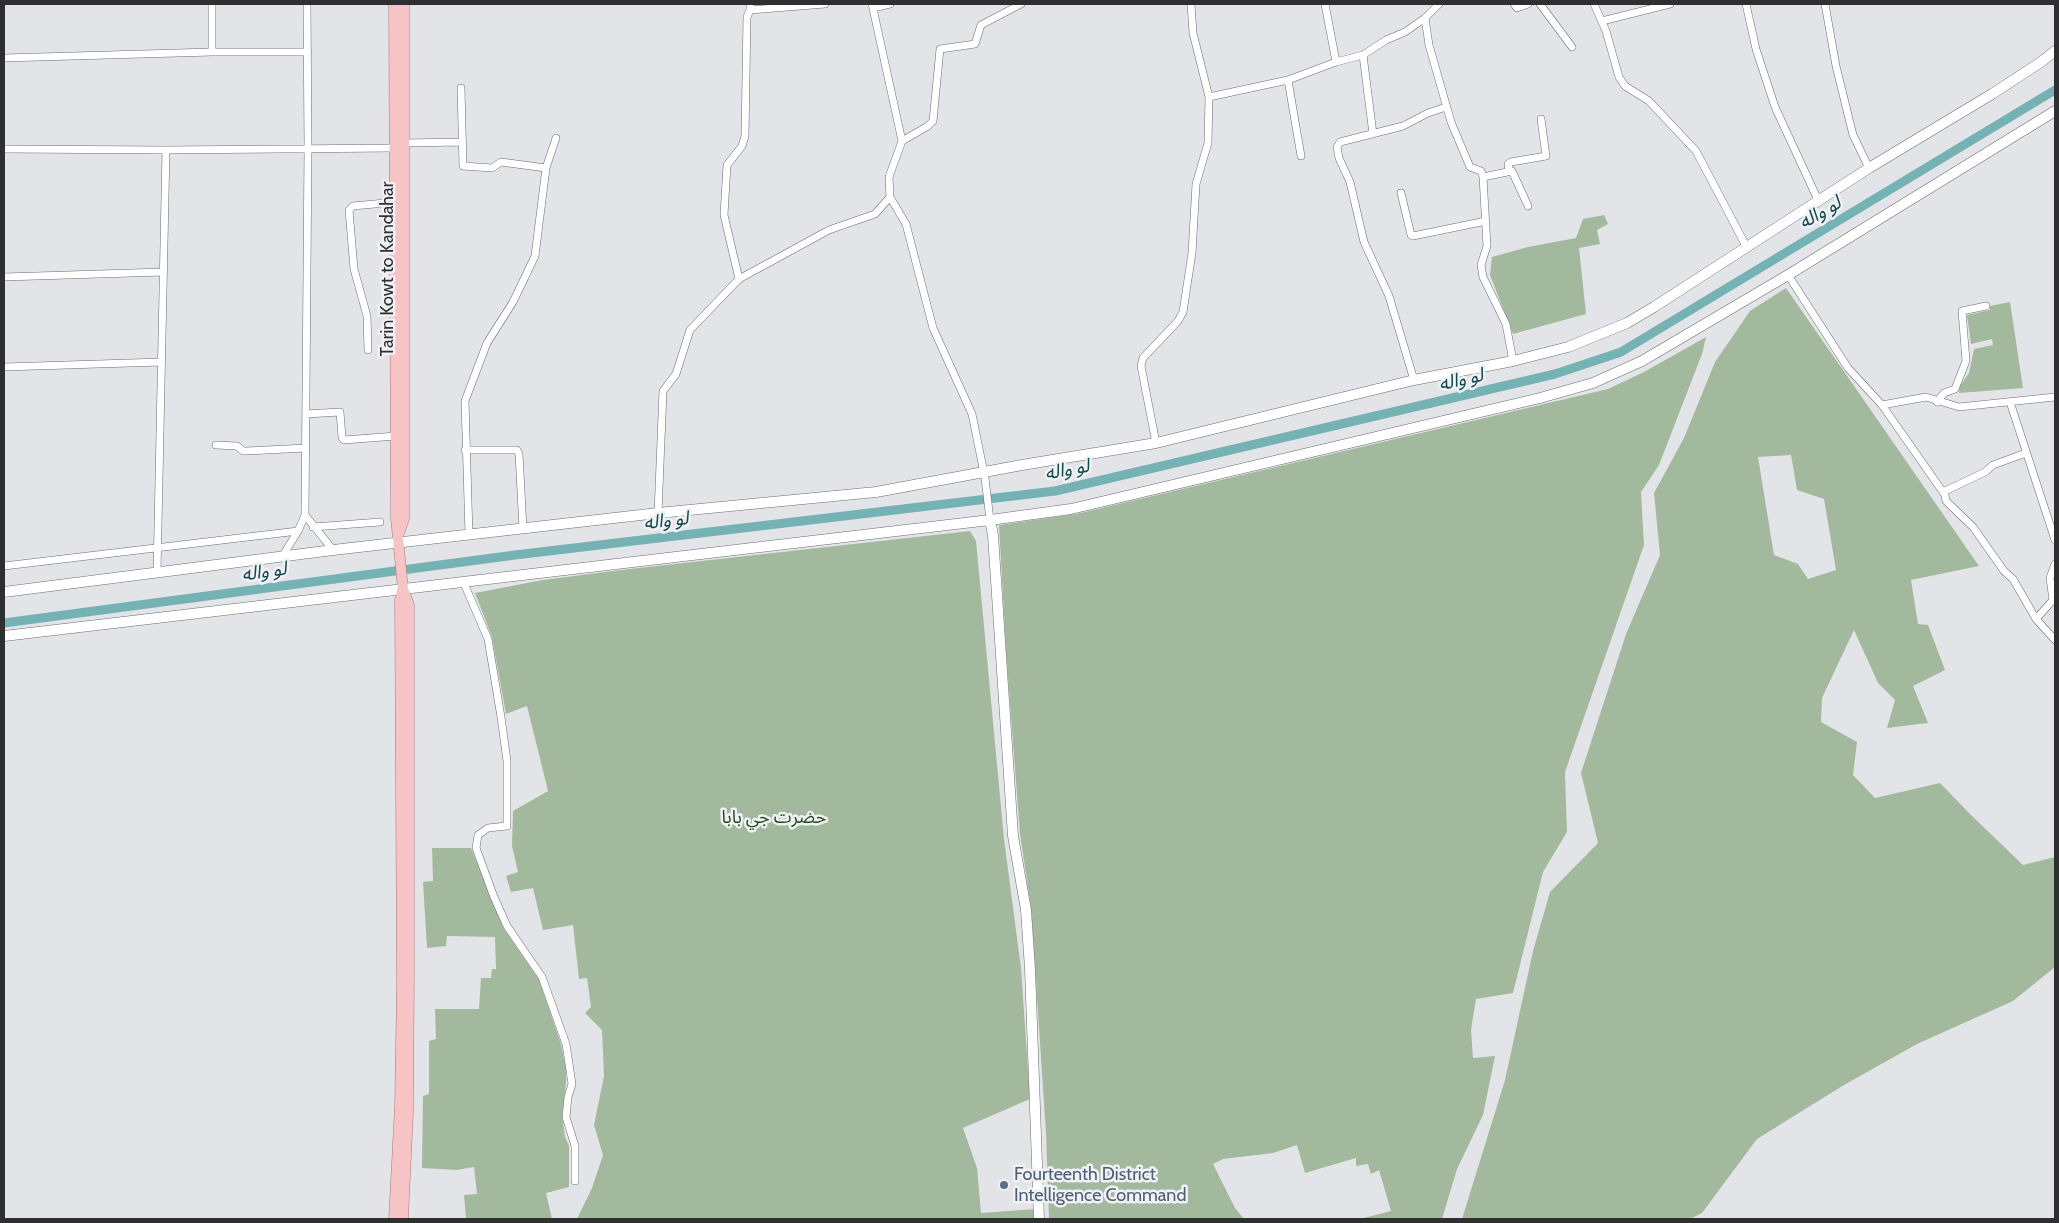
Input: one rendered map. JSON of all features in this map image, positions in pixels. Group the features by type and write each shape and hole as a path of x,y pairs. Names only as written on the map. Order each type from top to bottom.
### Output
{"main road":[{"name":"Tarin Kowt to Kandahar","path":"394,4 400,145 404,519 398,539"},
{"name":"Tarin Kowt to Kandahar","path":"404,4 400,145 396,202 396,518 402,584 409,605 405,804"},
{"path":"394,1219 400,1106 405,804"},
{"path":"403,1219 408,1112 405,804"}],"street":[{"path":"212,4 212,52"},
{"path":"282,556 298,531 305,515 308,148 307,4"},
{"path":"739,279 724,216 727,165 742,146 745,136 747,17 750,7 825,4"},
{"path":"890,4 873,6 902,141 889,177 890,197 906,224 933,328 972,414 984,475 994,545 1014,836 1028,930 1040,1219"},
{"path":"902,141 928,126 933,120 940,49 974,44 981,25 1021,4"},
{"path":"1156,443 1141,366 1143,358 1178,321 1183,312 1192,253 1196,184 1208,143 1209,97 1193,33 1191,4"},
{"path":"1325,4 1336,62"},
{"path":"1209,97 1288,80 1336,62 1363,55 1386,40 1405,32 1439,4"},
{"path":"1514,4 1517,8 1528,4"},
{"path":"1540,4 1572,47"},
{"path":"1594,4 1602,21 1619,77 1625,86 1649,101 1696,151 1746,246"},
{"path":"1602,21 1670,4"},
{"path":"1746,4 1756,49 1775,107 1818,200"},
{"path":"1825,4 1836,66 1853,135 1869,168"},
{"path":"1424,18 1429,45 1446,107 1470,167 1481,171 1483,177 1487,246 1481,265 1483,277 1506,324 1513,361"},
{"path":"4,592 333,550 398,539 469,535 658,513 876,492 984,475 1156,443 1414,380 1513,361 1568,347 1626,323 1869,168 1992,94 2055,51"},
{"path":"4,58 212,52 308,52"},
{"path":"1363,55 1373,134"},
{"path":"1288,80 1302,156"},
{"path":"461,88 463,166 492,168 501,162 546,168"},
{"path":"1414,380 1389,296 1364,242 1350,182 1339,158 1338,147 1340,142 1403,126 1428,112 1446,107"},
{"path":"4,636 402,584 463,581 989,516 1071,509 1540,398 1592,383 1642,361 1788,275 2055,112"},
{"path":"1528,206 1514,174 1509,170 1508,164 1546,156 1541,119"},
{"path":"469,535 465,401 487,343 513,302 535,256 546,168 556,138"},
{"path":"4,150 308,148 462,142"},
{"path":"157,573 166,150"},
{"path":"1483,177 1509,170"},
{"path":"1401,193 1410,235 1413,236 1486,221"},
{"path":"658,513 663,391 676,374 690,330 739,279 828,230 875,214 890,197"},
{"path":"368,350 366,316 354,269 349,210 353,206 396,202"},
{"path":"4,276 163,272"},
{"path":"1788,275 1848,368 1882,405 1943,492 1951,508 1973,527 2004,571 2013,579 2036,619 2055,640"},
{"path":"1937,402 1944,393 1954,389 1966,361 1962,311 1986,306"},
{"path":"4,367 161,362"},
{"path":"1882,405 1926,397 1937,402 1959,407 2055,397"},
{"path":"2010,402 2055,540"},
{"path":"306,414 340,412 342,438 344,440 396,436"},
{"path":"216,445 237,446 243,451 306,448"},
{"path":"465,450 512,448 517,450 519,454 523,529"},
{"path":"1943,492 1985,472 1993,465 2026,453"},
{"path":"305,515 333,550"},
{"path":"313,527 380,522"},
{"path":"4,566 298,531"},
{"path":"2036,619 2053,600 2050,578 2055,564"},
{"path":"463,581 488,639 506,761 507,826 488,828 478,835 476,848 507,926 542,977 566,1044 572,1084 568,1097 566,1117 575,1146 575,1181"}],"green space":[{"path":"1604,215 1608,224 1597,230 1600,244 1579,248 1586,314 1513,334 1490,275 1492,257 1528,247 1576,238 1583,219"},
{"path":"1786,288 1979,566 1911,580 1918,624 1928,625 1945,670 1913,686 1928,723 1887,728 1895,700 1878,683 1854,630 1822,698 1821,722 1857,742 1853,775 1875,798 1940,783 2023,865 2055,857 2055,967 2013,1001 1917,1044 1844,1085 1757,1139 1702,1213 1690,1219 1462,1219 1505,1080 1533,951 1550,892 1598,843 1581,773 1626,634 1660,555 1654,493 1684,438 1715,362 1750,311","holes":["1791,455 1797,490 1824,499 1836,570 1808,579 1798,564 1774,555 1758,457"]},
{"path":"2010,302 2023,388 1959,393 1960,386 1969,373 1974,349 1993,345 1992,339 1971,344 1967,315 1990,310 1990,306"},
{"path":"1706,337 1702,354 1659,465 1641,492 1644,545 1565,772 1567,832 1543,872 1513,993 1476,999 1471,1030 1473,1058 1495,1056 1483,1115 1457,1169 1442,1219 1360,1219 1391,1211 1379,1170 1371,1174 1368,1164 1356,1166 1356,1158 1305,1173 1297,1145 1273,1153 1223,1159 1213,1164 1235,1208 1244,1219 1049,1219 1046,1133 1031,907 1020,834 999,525 1076,514 1608,389 1644,372"},
{"name":"حضرت جي بابا","path":"970,531 976,541 1004,839 1021,968 1030,1099 963,1128 977,1168 981,1213 1036,1209 1036,1219 577,1219 592,1188 603,1155 594,1125 604,1076 602,1030 585,1013 591,1007 587,978 579,979 573,925 543,930 533,888 511,892 506,876 518,872 512,846 513,811 548,791 527,706 506,714 492,637 475,593 543,580 621,570"},
{"path":"432,848 471,848 504,929 539,980 561,1044 566,1069 562,1116 565,1137 569,1146 569,1187 546,1193 552,1219 466,1219 464,1195 477,1194 474,1167 457,1170 422,1168 423,1096 429,1094 429,1041 436,1039 435,1009 479,1009 481,978 491,978 492,969 496,969 495,937 447,936 446,946 427,948 423,882 433,881"}],"waterway":[{"name":"لو واله","path":"4,623 515,555 1055,491 1555,374 1621,352 2055,90"}],"place":[{"name":"Fourteenth District Intelligence Command","path":"1004,1185"}]}
